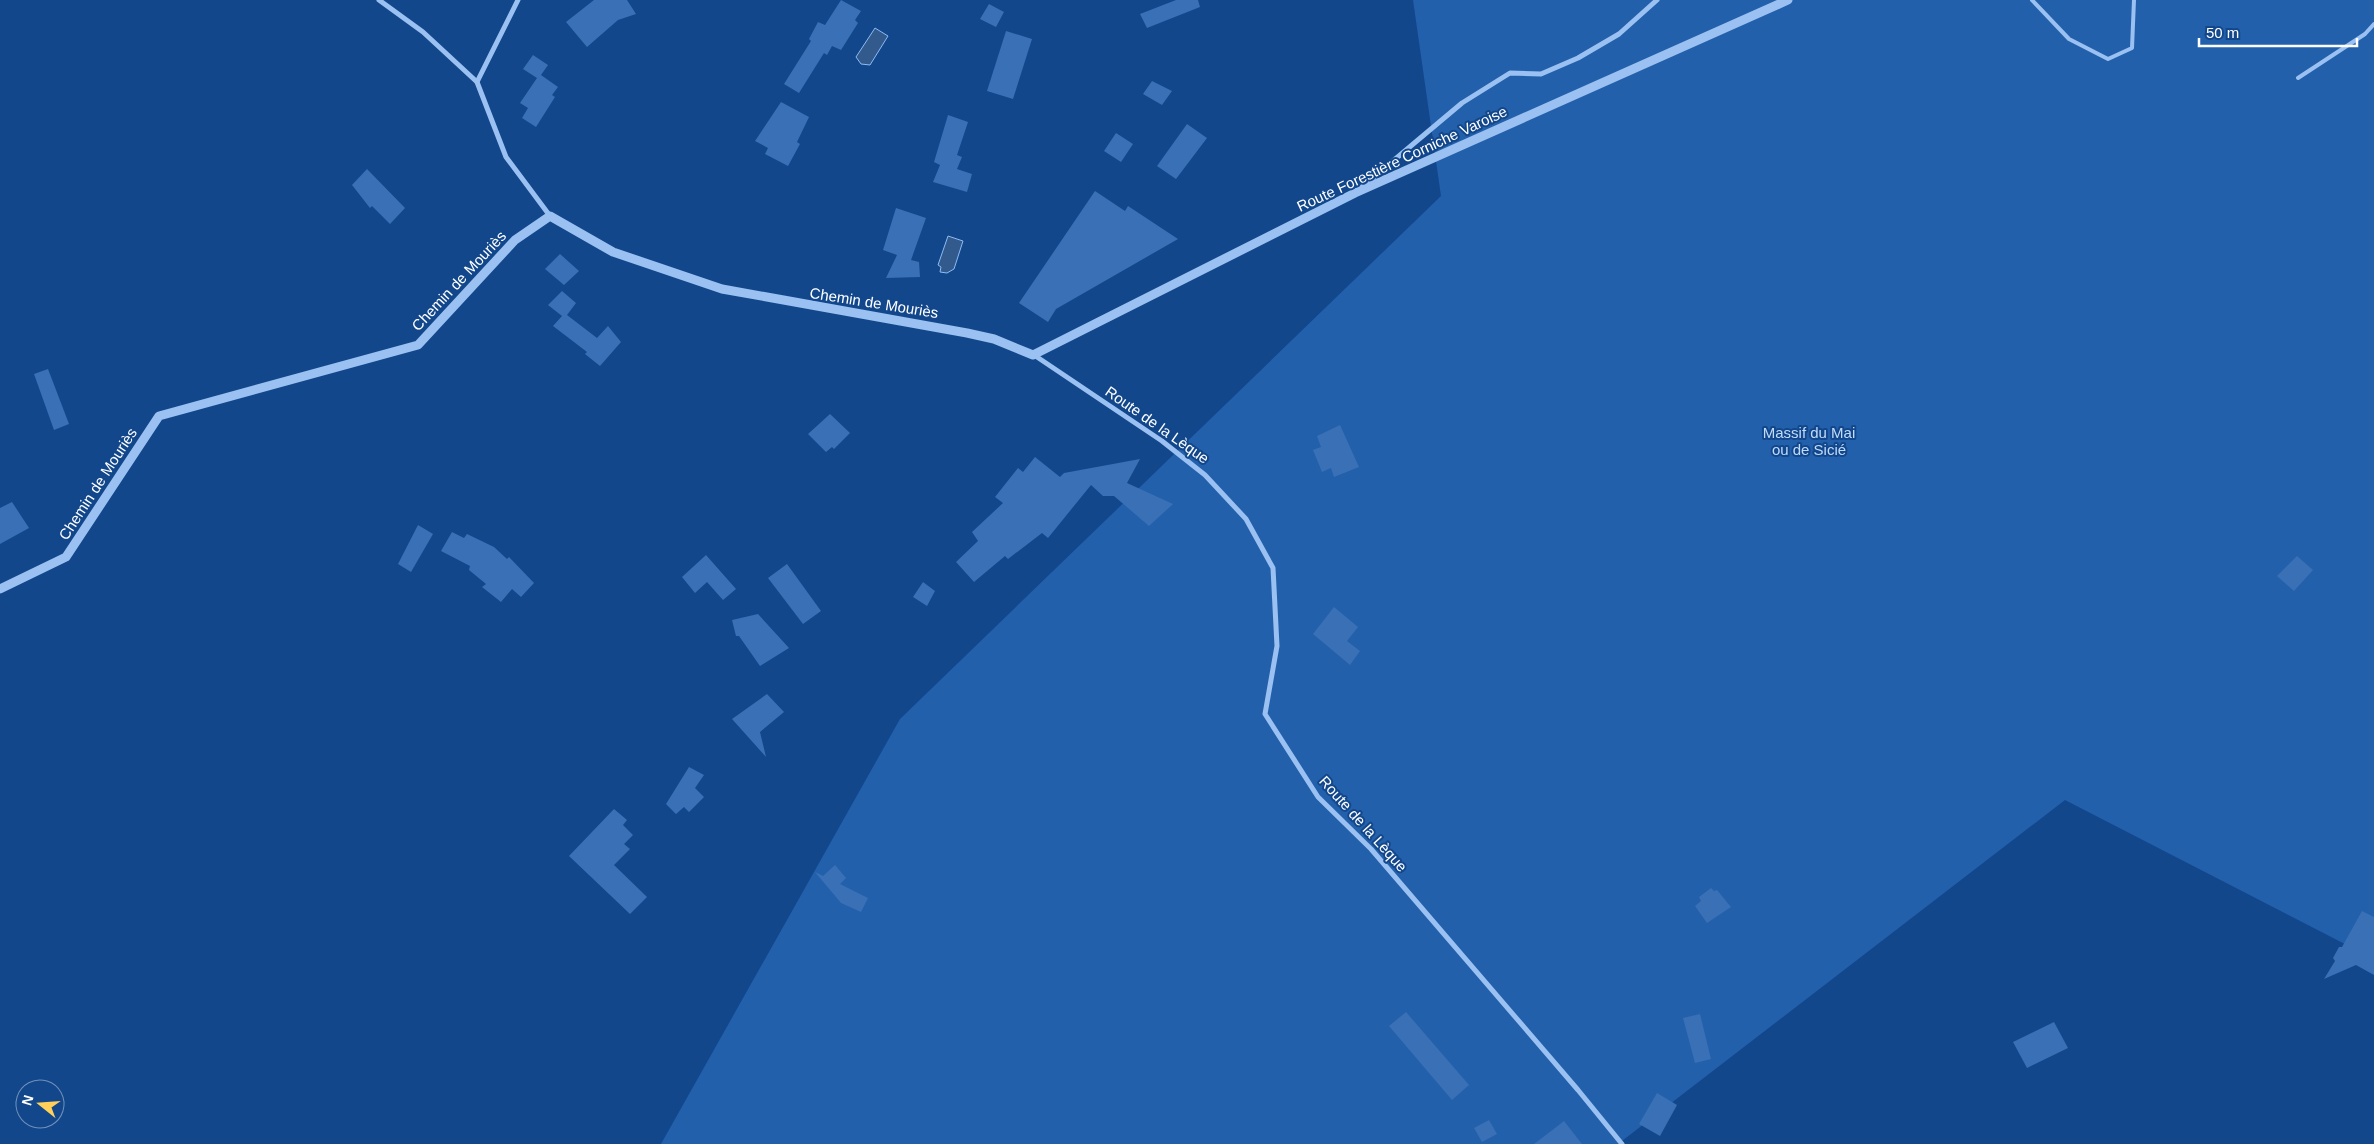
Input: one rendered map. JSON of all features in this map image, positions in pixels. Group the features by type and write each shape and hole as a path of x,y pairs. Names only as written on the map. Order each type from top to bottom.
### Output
{"street":[{"path":"379,0 423,32 477,82 506,158 550,216"},
{"path":"477,82 518,0"},
{"path":"1355,193 1462,103 1510,73 1541,74 1578,58 1618,34 1657,0"},
{"name":"Route Forestière Corniche Varoise","path":"1033,355 1355,193 1788,0"},
{"name":"Chemin de Mouriès","path":"0,589 66,557 159,416 418,345 515,240 550,216 614,252 722,290 967,333 994,339 1033,355"},
{"name":"Route de la Lèque","path":"1033,355 1162,441 1198,469 1246,520 1273,568 1277,646 1265,714 1318,797 1371,849 1622,1144"}],"lane":[{"path":"2032,0 2069,39 2108,59 2132,48 2134,0"},
{"path":"2298,78 2365,34 2374,24"}],"green space":[{"name":"Massif du Mai ou de Sicié","path":"1413,0 2374,0 2374,959 2065,800 1618,1144 661,1144 900,719 1441,196"}],"shaded area":[{"path":"875,28 888,36 870,65 861,64 856,57"},
{"path":"948,236 963,241 954,269 947,273 940,272 941,267 938,265"}],"building":[{"path":"594,0 627,0 636,14 618,20 587,47 566,22"},
{"path":"841,0 861,11 855,20 858,23 841,50 832,46 827,55 824,53 799,93 784,84 811,41 809,39 818,22 825,25"},
{"path":"1176,0 1198,0 1200,7 1147,28 1140,14"},
{"path":"989,4 1004,12 996,27 980,19"},
{"path":"1006,31 1032,39 1013,99 987,91"},
{"path":"533,55 548,65 541,75 558,87 552,95 555,97 536,127 522,118 528,108 520,103 537,78 523,69"},
{"path":"1152,81 1172,91 1162,105 1143,94"},
{"path":"781,102 809,117 797,142 800,144 788,166 765,154 768,148 755,141"},
{"path":"948,115 968,122 957,155 962,157 957,169 972,174 967,192 933,182 940,165 934,162"},
{"path":"1187,124 1207,138 1176,179 1157,166"},
{"path":"1116,133 1133,144 1121,162 1104,151"},
{"path":"367,169 405,208 390,224 372,206 370,208 352,185"},
{"path":"1095,191 1125,211 1128,206 1178,239 1056,309 1048,322 1019,303"},
{"path":"896,208 926,218 911,260 919,262 920,277 886,278 897,255 883,250"},
{"path":"560,254 579,271 564,285 545,269"},
{"path":"562,291 576,303 567,315 597,338 608,326 621,342 600,366 585,354 587,352 553,326 562,316 548,305"},
{"path":"48,369 69,424 54,430 34,374"},
{"path":"830,414 850,433 834,449 832,447 826,452 808,434"},
{"path":"1340,425 1359,467 1334,477 1331,468 1322,472 1313,450 1321,447 1317,436"},
{"path":"1035,457 1060,477 1064,473 1140,459 1127,483 1173,504 1149,526 1114,496 1103,496 1091,485 1048,538 1042,533 1008,559 1005,556 974,582 956,562 978,541 972,532 1003,503 995,497 1018,468 1023,472"},
{"path":"12,502 29,528 0,544 0,508"},
{"path":"418,525 433,534 411,572 398,564"},
{"path":"452,532 464,538 467,534 494,547 507,559 509,557 534,583 521,597 512,589 501,602 482,587 486,584 469,570 470,566 441,551"},
{"path":"706,555 736,589 723,600 707,582 695,593 682,577"},
{"path":"2297,556 2313,570 2294,591 2277,576"},
{"path":"787,564 821,611 803,624 768,578"},
{"path":"923,582 935,591 927,606 913,597"},
{"path":"1334,607 1358,627 1347,641 1360,651 1350,665 1313,634"},
{"path":"758,614 789,648 760,666 739,636 736,636 732,620"},
{"path":"767,694 784,712 760,732 766,757 732,719"},
{"path":"689,767 704,775 695,788 704,797 689,812 684,807 676,814 666,804"},
{"path":"614,809 627,820 623,825 633,835 624,844 630,849 614,865 647,897 630,914 569,856"},
{"path":"835,865 846,878 840,884 868,898 861,912 841,903 815,872 823,876"},
{"path":"1711,888 1714,891 1717,890 1731,907 1707,923 1695,906 1701,901 1699,897"},
{"path":"2362,911 2374,917 2374,975 2356,965 2324,979 2335,961 2333,958 2339,947 2342,947"},
{"path":"1406,1012 1469,1085 1452,1100 1389,1026"},
{"path":"1700,1014 1711,1059 1695,1063 1683,1018"},
{"path":"2054,1022 2068,1048 2027,1068 2013,1042"},
{"path":"1657,1093 1677,1105 1660,1136 1639,1124"},
{"path":"1489,1120 1497,1134 1482,1142 1474,1128"},
{"path":"1564,1121 1582,1144 1534,1144 1555,1128"}]}
